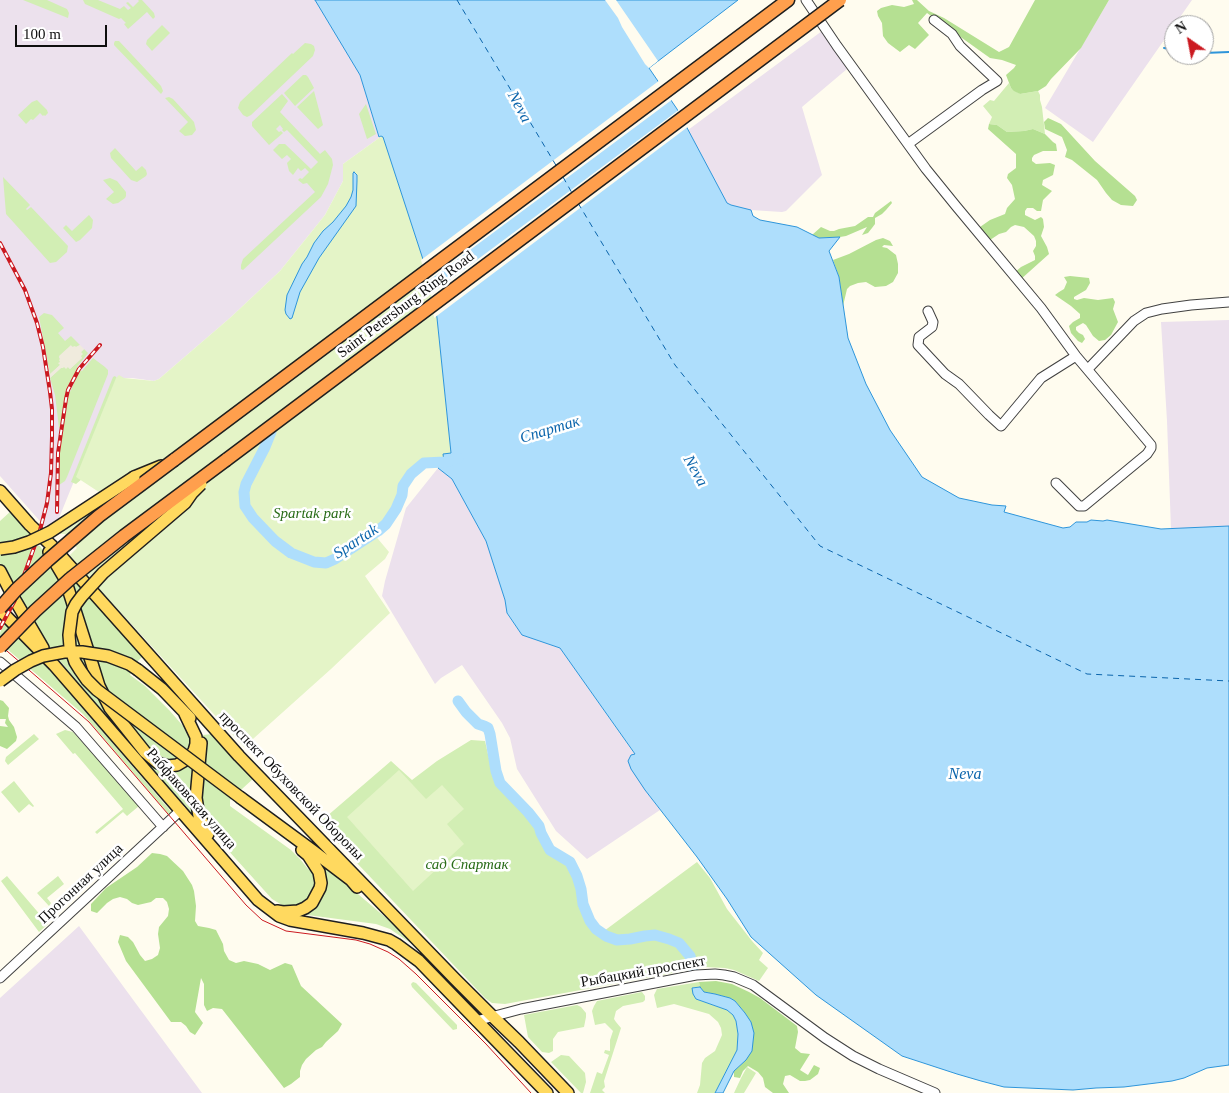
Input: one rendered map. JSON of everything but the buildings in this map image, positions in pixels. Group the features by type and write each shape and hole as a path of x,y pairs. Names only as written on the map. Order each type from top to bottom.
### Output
{"highway":[{"name":"Saint Petersburg Ring Road","path":"0,609 16,590 46,561 99,516 788,0"},
{"name":"Saint Petersburg Ring Road","path":"0,647 70,579 124,536 840,0"}],"main road":[{"path":"0,549 29,542 50,532 134,477 174,460"},
{"path":"226,460 192,493 185,504 103,573 76,604 72,612 69,635 70,647 75,662 96,690 351,880 371,900 400,923"},
{"name":"проспект Обуховской Обороны","path":"0,491 30,525 51,545 239,756 568,1093"},
{"path":"30,525 65,579 96,678 110,708 145,752 158,763 168,766 178,765 189,758 194,751 196,737 185,714"},
{"path":"0,571 54,665"},
{"name":"Рабфаковская улица","path":"0,609 54,665 258,900 278,916 290,920 363,933 389,940 419,962 476,1021"},
{"path":"0,681 31,661 54,654 82,652 108,656 123,662 138,670 162,688 196,726 201,744 196,792 197,808 200,822 218,853"},
{"path":"258,900 283,912 298,911 312,903 320,888 319,872 308,855 285,836 276,824"},
{"path":"476,1021 547,1093"}],"street":[{"path":"806,0 908,144 956,206 1041,308 1076,356 1151,445 1147,454 1084,506 1079,506 1056,483"},
{"path":"908,144 997,81 960,46 952,34 934,20"},
{"path":"1088,370 1134,321 1146,313 1191,305 1229,302"},
{"path":"928,311 932,327 919,337 918,345 945,374 959,384 1001,426 1041,378 1076,356"},
{"path":"0,662 76,727 163,827"},
{"name":"Прогонная улица","path":"0,978 181,810"},
{"name":"Рыбацкий проспект","path":"476,1021 521,1009 696,975 724,975 753,985 825,1038 853,1056 935,1093"}],"shaded area":[{"path":"0,0 315,0 360,75 379,138 343,164 343,181 325,215 280,271 231,317 159,379 154,381 116,378 59,518 46,528 0,476"},
{"path":"1109,0 1192,0 1182,15 1164,15 1164,40 1093,142 1045,108"},
{"path":"822,31 847,69 802,107 822,175 786,211 751,210 727,203 688,130"},
{"path":"1229,320 1229,526 1171,529 1161,322"},
{"path":"71,345 76,347 80,345 84,349 81,352 83,354 82,358 70,369 68,367 66,369 64,367 61,368 50,378 50,374 60,365 58,363 60,362 59,356"},
{"path":"438,468 452,479 486,541 505,600 507,614 522,635 560,648 635,755 645,790 660,810 587,859 556,831 517,769 510,738 502,723 462,665 435,684 382,596 406,508"},
{"path":"79,926 202,1093 0,1093 0,998"}],"green space":[{"path":"23,0 47,0 67,9 69,13 68,18"},
{"path":"83,0 98,0 120,9 124,6 128,10 131,8 126,3 128,2 133,7 138,0 142,0 154,13 155,17 153,19 147,12 128,29 124,24 126,23 121,18 119,19 85,4"},
{"path":"912,0 917,0 929,11 944,18 999,52 1009,47 1035,0 1109,0 1081,48 1046,86 1038,91 1020,94 1011,88 1006,75 1016,65 990,58 927,13 918,23 929,35 915,49 909,45 900,52 888,43 883,36 882,23 877,11 892,5 904,7 914,4"},
{"path":"162,25 170,33 152,51 146,44 147,40"},
{"path":"115,41 119,41 161,86 163,91 161,94 114,45"},
{"path":"305,43 314,46 313,56 251,115 247,117 243,115 238,108 240,102"},
{"path":"303,75 308,77 314,88 295,106 284,93"},
{"path":"1009,83 1011,88 1020,94 1038,91 1045,134 1033,129 1007,132 997,125 989,124 992,117 983,106 990,100 994,101"},
{"path":"314,91 323,125 318,129 297,107"},
{"path":"282,94 288,101 280,112 320,154 325,150 332,159 333,165 328,184 321,197 243,270 241,265 243,259 315,192 307,183 303,184 298,180 302,179 309,172 305,168 301,171 298,168 293,175 289,171 287,163 291,159 287,155 282,159 273,150 279,144 285,144 311,169 318,162 287,130 284,132 280,125 276,129 283,133 269,145 252,126 252,122"},
{"path":"169,97 194,122 196,130 192,135 185,136 179,131 188,122 165,98"},
{"path":"37,100 48,113 43,116 40,113 26,124 18,115 32,102"},
{"path":"366,104 376,134 367,139 359,114"},
{"path":"1048,118 1061,124 1095,161 1135,196 1137,200 1133,206 1121,205 1112,200 1097,180 1072,160 1065,157 1067,150 1062,137 1045,129 1044,122"},
{"path":"989,124 997,125 1007,132 1033,129 1045,134 1056,144 1057,151 1043,151 1032,158 1032,161 1036,164 1050,163 1055,165 1053,175 1043,180 1042,185 1052,191 1043,200 1041,211 1027,208 1025,211 1025,215 1035,220 1041,217 1043,219 1044,227 1041,236 1049,254 1020,280 1014,273 1035,260 1033,251 1036,241 1034,236 1024,227 1015,225 990,240 980,227 990,220 1005,214 1007,208 1015,199 1012,185 1007,178 1008,174 1016,168 1016,154 988,129"},
{"name":"Spartak park","path":"383,136 433,290 451,453 444,460 426,466 417,472 389,520 373,533 389,552 385,559 365,576 390,613 244,747 69,556 77,548 65,534 58,534 56,532 105,496 76,477 116,378 119,375 124,378 154,381 159,379 231,317 280,271 325,215 343,181 343,164"},
{"path":"115,148 136,171 142,166 146,170 146,176 137,182 131,180 111,158 110,153"},
{"path":"3,177 30,205 26,209 31,207 68,246 67,252 56,262 50,263 6,214"},
{"path":"110,178 117,181 126,192 125,198 118,203 113,204 106,199 114,192 103,180"},
{"path":"891,201 892,203 886,210 875,218 875,224 868,233 862,235 867,227 840,237 819,238 812,235 821,227 834,231 855,226 868,217 873,217 875,213"},
{"path":"89,215 93,220 92,228 76,242 63,228 66,225 72,231"},
{"path":"883,238 890,241 893,246 884,245 882,247 887,248 896,255 898,273 893,282 886,286 875,287 866,282 850,286 847,289 843,306 839,277 833,260"},
{"path":"1064,277 1089,278 1090,283 1086,290 1074,297 1074,299 1098,300 1113,298 1115,302 1113,309 1118,322 1111,335 1105,340 1099,341 1083,323 1076,327 1076,330 1085,339 1082,343 1071,333 1069,326 1080,318 1080,314 1055,295 1064,289 1067,282"},
{"path":"44,313 52,315 64,328 58,333 65,341 71,336 80,345 76,347 71,346 59,357 60,365 50,374 39,317"},
{"path":"84,349 88,353 77,367 78,369 70,383 59,428 55,395 50,378 62,367 70,369 82,358 80,356"},
{"path":"93,358 108,370 108,374 67,477 59,485 59,456 69,394 80,370 82,371"},
{"path":"115,376 120,382 82,479 76,484 71,482"},
{"path":"11,511 35,539 15,593 0,563 0,521"},
{"path":"37,546 40,546 58,575 105,709 114,722 144,759 157,768 166,771 176,771 195,760 194,818 60,661 39,633 18,598"},
{"path":"59,560 143,656 135,664 130,675 145,686 170,711 183,726 188,736 192,735 191,747 183,756 169,761 162,759 150,750 130,726 106,691"},
{"path":"4,623 86,712 169,809 171,812 170,816 83,714 0,643 0,633"},
{"path":"0,700 9,708 9,720 14,727 17,737 16,741 7,749 0,746 0,726 8,727 5,723 6,719 0,719"},
{"path":"65,730 73,732 139,806 127,816 123,812 97,834 95,832 123,809 75,753 73,754 56,734"},
{"path":"34,734 39,739 8,765 5,761 6,757"},
{"path":"212,734 254,778 230,800 230,806 291,850 308,869 312,868 317,878 315,889 303,902 291,907 282,905 272,899 209,829 202,814 200,776 204,748 203,735"},
{"name":"сад Спартак","path":"471,740 485,741 496,782 536,827 544,847 549,853 567,863 572,869 585,917 591,927 600,934 697,862 710,878 727,909 763,953 759,960 768,968 759,981 734,970 705,967 505,1004 492,1003 485,998 319,823 391,761 412,780 437,761"},
{"path":"399,770 426,799 442,785 464,809 447,824 464,844 413,891 347,817"},
{"path":"14,781 34,806 29,804 19,813 1,792"},
{"path":"152,853 167,856 183,871 194,891 195,921 198,926 216,930 229,960 236,963 244,961 258,964 270,970 285,963 292,965 301,986 342,1024 338,1031 322,1047 306,1059 300,1071 300,1077 291,1084 284,1088 222,1009 213,1008 207,1011 204,1005 204,984 201,978 195,1012 203,1023 195,1035 181,1022 171,1022 126,961 118,942 120,935 128,937 133,942 145,961 158,955 160,948 159,927 168,916 169,909 167,902 163,898 156,898 151,902 138,905 120,897 107,903 97,913 91,911 91,904 106,888 137,867"},
{"path":"318,860 392,923 412,944 390,929 376,924 300,914 317,904 326,886 326,875"},
{"path":"7,876 48,924 39,932 1,881"},
{"path":"58,876 64,884 47,898 51,903 49,906 37,893"},
{"path":"716,981 732,984 760,998 797,1026 798,1032 795,1048 801,1053 810,1054 800,1070 808,1075 814,1065 820,1068 818,1074 805,1081 800,1081 790,1075 785,1076 783,1084 789,1093 773,1093 765,1087 763,1078 758,1072 748,1066 740,1078 734,1077 734,1071 746,1060 751,1022 735,1001 704,992 700,987 699,982"},
{"path":"413,982 457,1025 457,1029 453,1030 412,987 411,984"},
{"path":"699,982 700,987 692,988 696,999 727,1010 733,1015 738,1034 737,1050 715,1093 697,1093 700,1085 702,1063 705,1058 715,1051 722,1035 718,1022 709,1014 674,1004 657,1008 654,995 657,989"},
{"path":"642,992 645,996 643,1002 623,1006 616,1011 614,1019 621,1028 604,1081 605,1087 602,1090 605,1093 590,1093 597,1072 602,1074 609,1055 604,1053 605,1050 610,1051 610,1040 613,1031 605,1023 595,1025 592,1011 594,1006 597,1001"},
{"path":"577,1005 586,1013 584,1027 558,1032 553,1039 553,1051 549,1053 542,1052 528,1037 524,1015"},
{"path":"561,1055 569,1056 585,1073 586,1082 583,1093 551,1062"},
{"path":"747,1067 756,1073 744,1093 734,1093 741,1078"}],"water":[{"name":"Neva","path":"315,0 738,0 649,68 677,109 727,203 751,210 753,216 760,220 797,227 819,238 840,237 829,251 839,277 848,338 866,384 890,430 922,477 959,498 1006,506 1004,512 1063,528 1070,527 1076,522 1091,520 1107,520 1161,529 1229,526 1229,1065 1207,1068 1172,1081 1124,1087 1073,1090 1004,1087 981,1081 902,1056 816,995 751,937 697,857 631,769 628,761 631,755 635,754 560,648 522,635 507,613 505,600 486,541 452,479 438,468 444,462 443,454 451,453 433,290 383,137 379,137 360,75"},
{"path":"354,172 357,175 356,206 319,258 300,292 292,318 290,319 285,310 287,295 314,243 346,206 351,197"},
{"path":"700,987 704,992 735,1001 751,1022 754,1033 752,1051 746,1060 734,1071 723,1093 715,1093 737,1050 738,1034 736,1021 727,1010 696,999 692,988"}],"pier":[{"path":"605,0 616,0 658,61 649,68 645,64"},
{"path":"660,80 673,99 427,282 421,260"},
{"path":"680,109 689,126 434,318 431,294"}],"waterway":[{"path":"1214,53 1229,52"},
{"name":"Spartak","path":"271,432 246,484 244,492 245,506 253,518 275,541 291,553 314,562 326,563 335,559 386,524 396,509 402,495 403,486 411,474 424,463 445,462 458,458"},
{"path":"458,701 478,724 488,728 500,783 539,826 550,850 570,862 577,876 583,904 590,921 596,929 606,936 617,940 655,935 669,939 679,943 690,956 693,967"}],"ferry route":[{"path":"457,0 557,167"},
{"path":"563,177 572,193"},
{"path":"578,203 675,365 820,546 1087,674 1229,681"}],"tram line":[{"path":"0,645 89,722 246,905 262,920 286,931 356,940 370,944 399,959 486,1044 531,1093"}],"railway":[{"path":"0,243 25,290 37,323 43,347 52,409 51,473 47,503 39,534 15,600 0,628"},
{"path":"57,512 58,453 68,390 79,369 100,345"}],"water label":[{"name":"Спартак","path":"550,430"}]}
